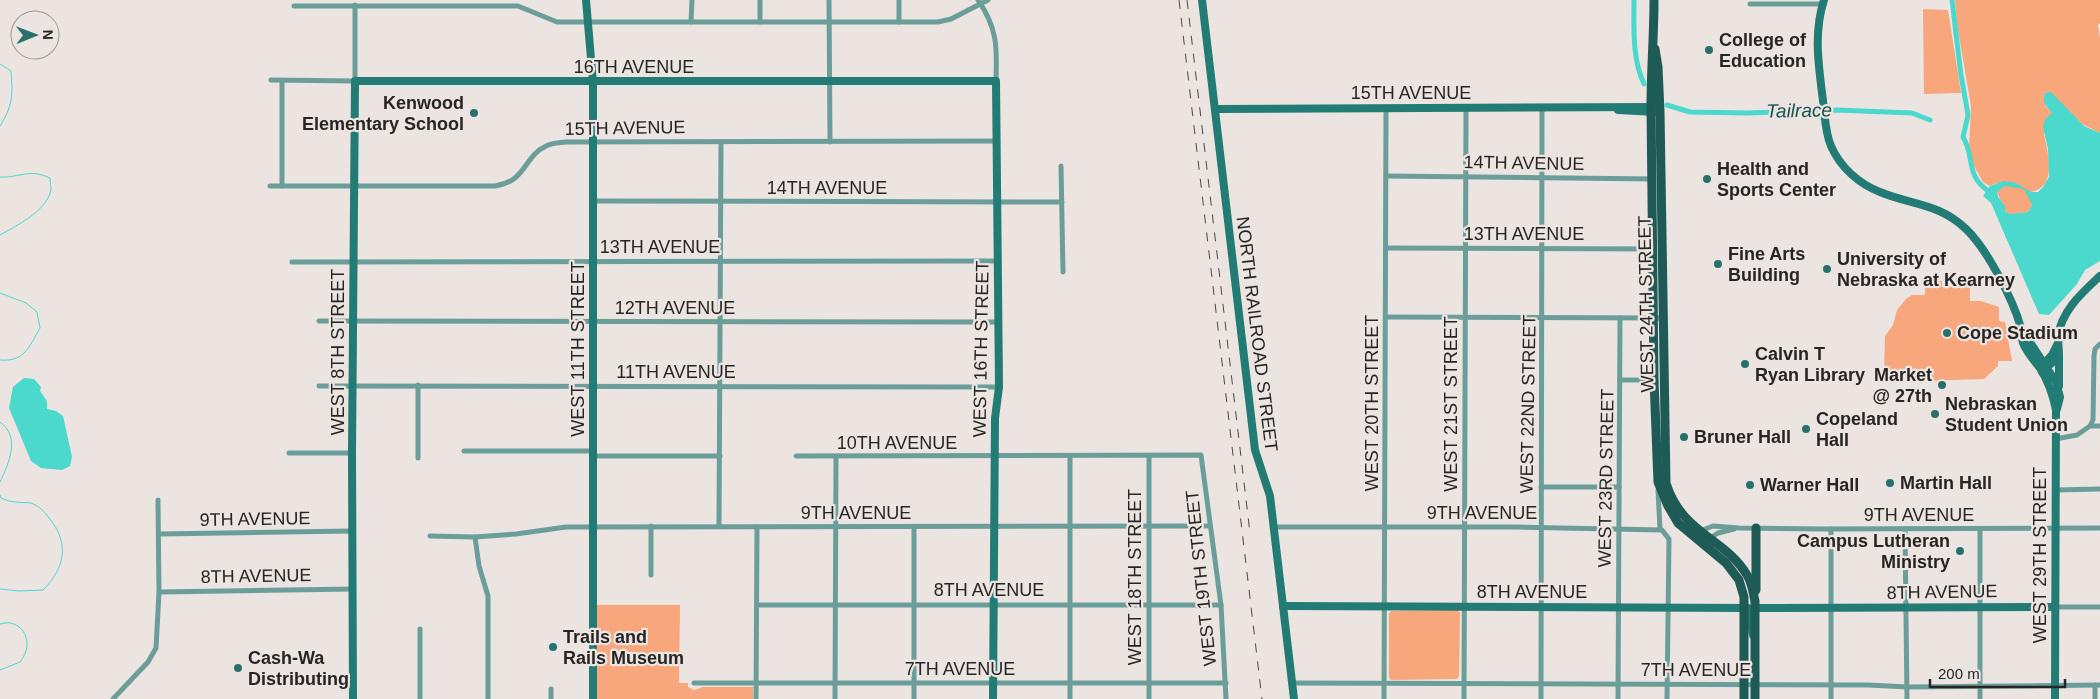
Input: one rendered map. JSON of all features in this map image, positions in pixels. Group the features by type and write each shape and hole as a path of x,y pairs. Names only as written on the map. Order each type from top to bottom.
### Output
{"main road":[{"name":"WEST 24TH STREET","path":"1654,0 1654,44 1651,66 1655,109 1658,318 1666,483 1676,505 1696,534"},
{"name":"WEST 24TH STREET","path":"1658,318 1654,380 1658,482 1672,514 1685,530 1696,534 1710,543"},
{"path":"1755,699 1756,528"},
{"path":"1710,543 1740,565 1748,576 1755,604"},
{"path":"1710,543 1733,570 1739,580 1744,597 1744,699"}],"street":[{"name":"WEST 11TH STREET","path":"586,0 590,22 594,142 593,699"},
{"path":"691,22 692,0"},
{"path":"760,0 760,22"},
{"path":"829,0 830,142"},
{"path":"899,0 899,22"},
{"path":"294,6 518,6 557,22 938,22 951,19 979,2 988,0"},
{"name":"NORTH RAILROAD STREET","path":"1202,0 1217,109 1255,450 1269,490 1294,699"},
{"name":"WEST 16TH STREET","path":"979,2 995,32 996,81 999,387 995,418 994,457 993,699"},
{"path":"1750,4 1824,2 1818,28 1817,44 1825,117 1832,148 1847,170 1860,182 1880,192 1928,205 1941,211 1958,222 1973,236 2007,294 2022,330 2044,368"},
{"name":"WEST 8TH STREET","path":"353,699 352,386 355,5"},
{"name":"16TH AVENUE","path":"271,80 593,82 996,81"},
{"path":"282,81 282,186"},
{"name":"15TH AVENUE","path":"1217,109 1606,108 1632,106 1655,109"},
{"name":"WEST 20TH STREET","path":"1384,699 1386,108"},
{"name":"WEST 21ST STREET","path":"1464,699 1466,108"},
{"name":"WEST 22ND STREET","path":"1540,699 1542,108"},
{"name":"15TH AVENUE","path":"270,186 503,185 518,177 533,156 546,146 566,142 997,142"},
{"path":"719,526 721,142"},
{"path":"1061,166 1063,272"},
{"name":"14TH AVENUE","path":"1386,176 1656,181"},
{"name":"14TH AVENUE","path":"593,202 1062,202"},
{"name":"13TH AVENUE","path":"1386,248 1657,249"},
{"name":"13TH AVENUE","path":"292,262 998,261"},
{"path":"2058,390 2060,383 2058,343 2060,326 2073,303 2100,276"},
{"path":"1386,318 1658,318"},
{"name":"WEST 23RD STREET","path":"1618,699 1620,318"},
{"name":"12TH AVENUE","path":"319,321 998,322"},
{"path":"2044,368 2058,343"},
{"path":"2055,439 2077,435 2090,426 2094,420 2094,356 2095,349 2100,344"},
{"path":"2044,368 2058,356"},
{"name":"WEST 29TH STREET","path":"2044,368 2058,390 2059,404 2056,410"},
{"name":"WEST 29TH STREET","path":"2044,368 2056,410 2055,699"},
{"path":"1620,380 1654,380"},
{"name":"11TH AVENUE","path":"319,386 999,387"},
{"path":"418,386 418,458"},
{"path":"2090,426 2100,426"},
{"path":"464,451 720,456"},
{"path":"288,454 352,453"},
{"name":"10TH AVENUE","path":"796,456 1201,455"},
{"name":"WEST 19TH STREET","path":"1201,455 1221,606 1226,699"},
{"path":"1070,456 1070,699"},
{"name":"WEST 18TH STREET","path":"1149,456 1149,699"},
{"path":"836,457 836,699"},
{"name":"WEST 24TH STREET","path":"1658,482 1660,529 1666,533 1669,539 1667,699"},
{"path":"1540,487 1619,487"},
{"path":"2055,490 2100,489"},
{"path":"113,699 148,662 156,648 159,592 158,500"},
{"path":"651,526 651,575"},
{"name":"9TH AVENUE","path":"430,536 475,537 555,528 651,526 1070,528 1210,526"},
{"path":"756,699 757,526"},
{"name":"9TH AVENUE","path":"1696,534 1713,526 1831,529 2100,528"},
{"path":"914,527 914,699"},
{"name":"9TH AVENUE","path":"1274,528 1540,527 1660,529"},
{"name":"9TH AVENUE","path":"1710,543 1718,533 1739,528"},
{"path":"1831,529 1831,699"},
{"path":"1905,529 1907,699"},
{"path":"1980,529 1980,699"},
{"name":"9TH AVENUE","path":"159,534 352,530"},
{"path":"475,537 479,566 488,596 488,699"},
{"name":"8TH AVENUE","path":"159,592 352,590"},
{"name":"8TH AVENUE","path":"1755,604 1831,608 2100,607"},
{"name":"8TH AVENUE","path":"756,605 1221,606"},
{"name":"8TH AVENUE","path":"1283,606 1744,608"},
{"path":"1744,608 1749,610 1751,629 1755,639"},
{"path":"420,629 420,699"},
{"name":"7TH AVENUE","path":"694,683 1226,683"},
{"name":"7TH AVENUE","path":"1292,683 1755,684 1908,687 2097,685"},
{"path":"2094,699 2097,685"},
{"path":"551,689 551,699"}],"shaded area":[{"path":"1955,0 2100,0 2100,23 2098,25 2100,38 2100,133 2044,105 2053,113 2045,119 2044,129 2049,171 2044,185 2038,190 2030,192 2032,205 2028,212 2010,214 2005,211 1997,192 2000,188 1997,183 1990,186 1983,182 1974,166 1969,149 1971,106 1957,24"},
{"path":"1923,9 1948,10 1961,93 1924,94"},
{"name":"Cope Stadium","path":"1929,281 1942,281 1942,287 1961,287 1962,283 1967,283 1967,288 1970,288 1970,301 1981,301 1999,307 1999,321 2005,322 2012,361 1998,361 1998,366 1984,379 1919,381 1919,377 1905,377 1905,373 1894,372 1884,378 1885,336 1893,325 1897,310 1912,295 1925,295 1925,288 1929,288"},
{"path":"597,605 680,605 679,683 688,683 688,687 694,690 703,687 753,687 753,699 597,699"},
{"path":"1458,610 1460,613 1459,676 1457,679 1391,680 1389,677 1389,614 1391,611"}],"water":[{"path":"2051,92 2084,126 2100,133 2100,261 2085,270 2077,284 2049,315 2039,314 1991,203 1983,196 1990,186 2004,181 2016,183 2031,192 2038,192 2043,187 2049,177 2048,149 2043,127 2045,119 2052,113 2044,102 2045,93","holes":["2005,186 2024,189 2032,205 2028,212 2010,214 2005,211 2005,206 1998,197 1997,192"]},
{"path":"24,378 34,379 41,387 40,391 47,401 47,409 56,411 63,416 72,457 70,466 62,470 41,468 31,461 9,408 13,387"}],"waterway":[{"name":"Tailrace","path":"1634,0 1637,64 1644,84"},
{"path":"1952,0 1968,115 1963,137 1967,144 1976,178 1987,190"},
{"path":"0,64 11,71 12,87 10,106 0,126"},
{"name":"Tailrace","path":"1667,105 1690,112 1746,113 1837,110 1912,113 1930,120"},
{"path":"0,177 30,174 42,175 50,178 51,190 48,198 37,211 0,235"},
{"path":"0,293 26,303 37,312 40,328 29,347 21,356 15,359 0,360"},
{"path":"0,422 6,428 12,443 7,467 0,482"},
{"path":"0,495 1,498 14,502 31,503 41,509 56,527 62,546 60,564 56,573 43,590 19,591 0,589"},
{"path":"0,624 12,623 17,625 24,633 27,645 26,652 20,662 0,670"}],"railway":[{"path":"1179,0 1262,699"},
{"path":"1187,0 1250,533"}],"place":[{"name":"College of Education","path":"1709,50"},
{"name":"Kenwood Elementary School","path":"474,113"},
{"name":"Health and Sports Center","path":"1707,179"},
{"name":"Fine Arts Building","path":"1718,264"},
{"name":"University of Nebraska at Kearney","path":"1827,269"},
{"name":"Cope Stadium","path":"1947,333"},
{"name":"Calvin T Ryan Library","path":"1745,364"},
{"name":"Market @ 27th","path":"1942,385"},
{"name":"Nebraskan Student Union","path":"1935,414"},
{"name":"Copeland Hall","path":"1806,429"},
{"name":"Bruner Hall","path":"1684,437"},
{"name":"Martin Hall","path":"1890,483"},
{"name":"Warner Hall","path":"1750,485"},
{"name":"Campus Lutheran Ministry","path":"1960,551"},
{"name":"Trails and Rails Museum","path":"553,647"},
{"name":"Cash-Wa Distributing","path":"238,668"}]}
